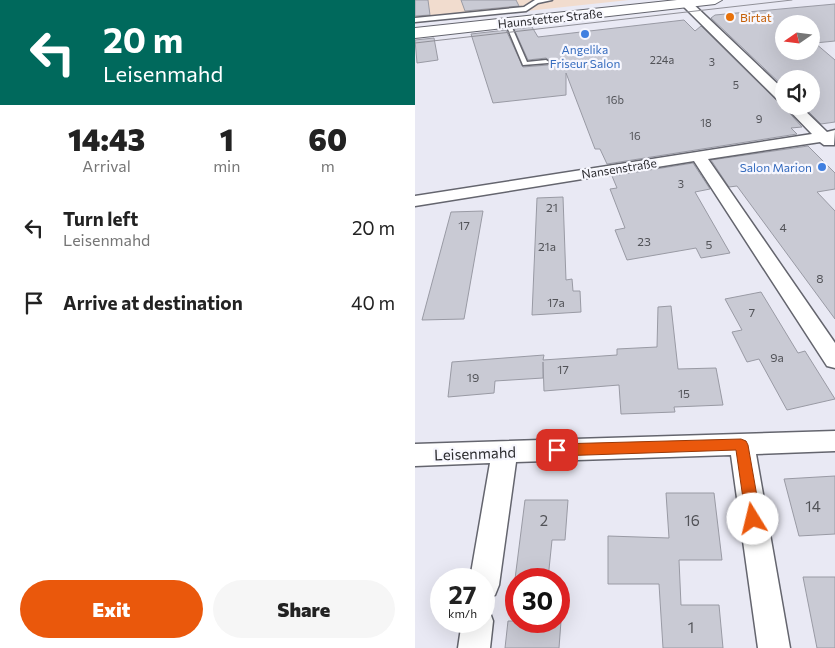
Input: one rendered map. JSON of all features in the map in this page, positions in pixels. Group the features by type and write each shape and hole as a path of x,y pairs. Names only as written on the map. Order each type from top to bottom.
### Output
{"main road":[{"name":"Haunstetter Straße","path":"415,33 715,0"}],"street":[{"path":"686,3 775,89"},
{"path":"803,115 831,140"},
{"name":"Nansenstraße","path":"415,201 697,155 831,140"},
{"path":"697,155 835,360"},
{"name":"Leisenmahd","path":"415,455 835,441"},
{"path":"741,445 774,648"},
{"path":"487,568 505,452"},
{"path":"474,648 476,633"}],"lane":[{"path":"415,20 526,9 537,1 549,0"},
{"path":"507,23 525,64 546,62"}],"shaded area":[{"path":"415,0 629,0 415,23"}],"building":[{"path":"415,0 428,0 430,15 415,16"},
{"path":"461,0 516,0 519,6 465,11"},
{"path":"835,4 835,41 820,42 820,15 775,15 775,60 820,60 820,47 835,60 835,122 821,124 812,115 820,115 820,70 775,70 775,78 711,18 715,15"},
{"path":"684,20 695,31 701,26 775,99 775,115 791,115 802,127 791,128 797,134 607,164 600,149 595,149 566,73 566,95 493,103 471,34 506,30 523,67 548,65 551,62 546,58 528,60 514,29 532,27 538,37"},
{"path":"434,38 438,60 417,63 415,40"},
{"path":"808,146 835,173 835,189 817,192 835,211 835,319 737,186 729,187 711,160"},
{"path":"693,163 710,189 695,192 730,253 701,258 696,248 627,260 615,230 625,228 610,189 617,188 612,176"},
{"path":"563,197 566,280 572,279 573,291 580,291 581,312 532,315 537,198"},
{"path":"483,211 464,319 422,320 451,212"},
{"path":"761,292 798,353 805,351 835,399 787,410 759,359 747,362 732,332 742,330 725,299"},
{"path":"671,306 678,369 716,368 723,405 674,407 675,412 621,414 619,385 544,391 543,362 543,378 495,381 494,393 448,397 452,362 544,355 543,360 617,355 617,349 657,347 658,307"},
{"path":"835,476 835,534 799,536 784,479"},
{"path":"666,493 714,493 722,560 679,560 681,605 719,605 723,648 663,648 659,584 608,584 608,536 669,538"},
{"path":"525,500 568,500 565,540 552,540 549,568 516,568"},
{"path":"803,577 835,577 835,648 817,648"},
{"path":"507,633 560,633 559,648 505,648"}],"tram line":[{"path":"415,43 792,0"}],"place":[{"name":"Birtat","path":"730,17"},
{"name":"Angelika Friseur Salon","path":"585,34"},
{"name":"Salon Marion","path":"822,167"}],"route":[{"path":"557,450 741,445 753,519"}]}
